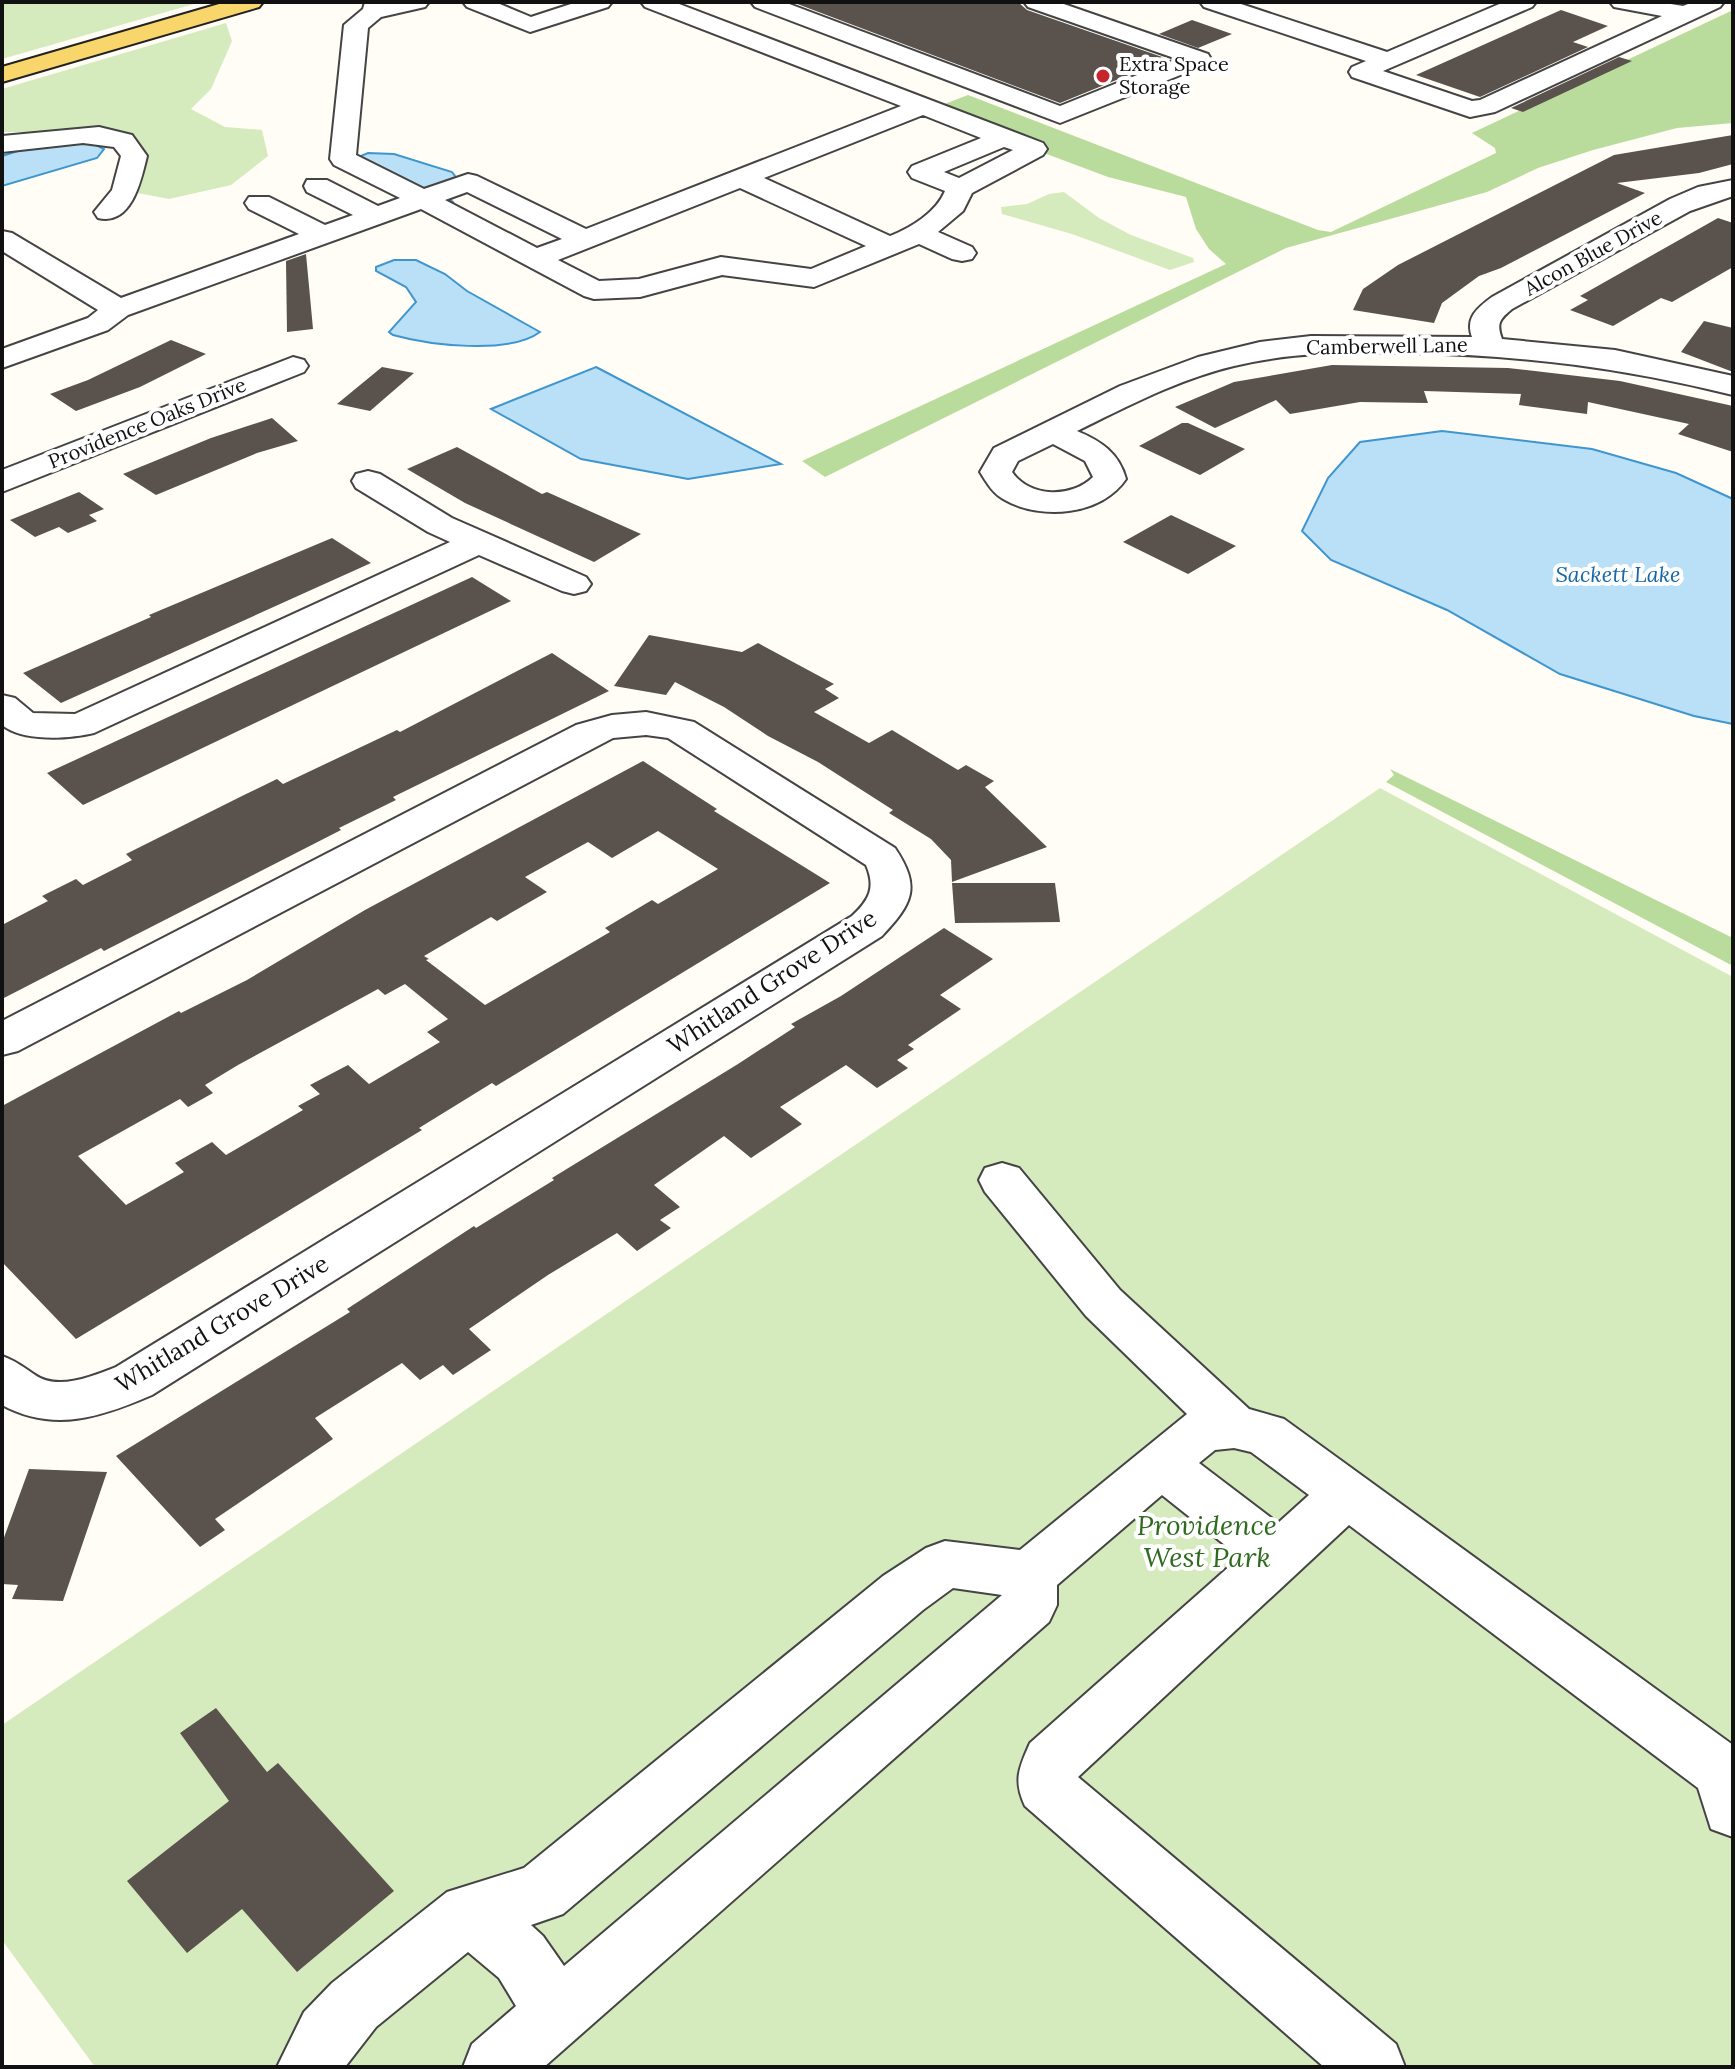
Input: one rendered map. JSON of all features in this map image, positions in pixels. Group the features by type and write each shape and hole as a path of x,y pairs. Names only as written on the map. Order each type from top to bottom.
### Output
{"main road":[{"path":"2,75 251,2"}],"street":[{"path":"417,2 387,11 371,4 356,25 343,159 594,290 620,290 721,266 814,278 919,234 953,205 960,188 1034,149 653,2"},
{"path":"475,2 530,25 600,2"},
{"path":"763,2 1060,115 1199,59 1036,2"},
{"path":"1212,2 1388,60"},
{"path":"1524,2 1361,72 1470,109 1486,107 1712,2"},
{"path":"1622,2 1686,14"},
{"path":"791,84 829,70"},
{"path":"843,106 883,123"},
{"path":"535,259 924,106"},
{"path":"2,144 31,143 83,134 112,136 125,142 134,156 125,191 108,212"},
{"path":"960,188 921,172 1004,137"},
{"path":"741,178 888,246"},
{"path":"2,359 98,324 118,309 468,182 585,239"},
{"path":"317,186 376,216"},
{"name":"Alcon Blue Drive","path":"1490,345 1483,327 1487,314 1502,303 1680,205 1708,193 1733,188"},
{"path":"259,203 323,235"},
{"path":"919,234 962,253"},
{"path":"4,241 118,309"},
{"name":"Camberwell Lane","path":"1054,433 1173,374 1247,353 1367,343 1490,345 1604,357 1733,386"},
{"name":"Providence Oaks Drive","path":"2,482 293,366"},
{"path":"368,481 440,525 574,584"},
{"path":"2,706 24,724 81,725 478,542"},
{"name":"Whitland Grove Drive","path":"2,1040 575,740 612,725 659,723 681,730 881,857 892,873 893,891 884,909 867,926 134,1381 101,1396 69,1402 40,1401 15,1391 2,1376"},
{"path":"1002,1180 1103,1303 1234,1427"},
{"path":"309,2067 327,2035 354,2005 469,1913 541,1893 903,1593 945,1564 1030,1575 1202,1430 1234,1427 1266,1434 1724,1773 1732,1810"},
{"path":"1161,1464 1277,1554"},
{"path":"1347,1494 1277,1554 1051,1762 1046,1787 1373,2067"},
{"path":"495,2067 1029,1605 1030,1575"},
{"path":"469,1913 521,1957 557,2013"}],"green space":[{"path":"2,2 201,2 2,59"},
{"path":"1733,10 1733,123 1677,128 1593,150 1538,168 1487,192 1286,248 825,477 802,461 1226,264 1209,249 1196,229 1186,197 1108,177 929,110 968,95 1318,230 1331,232 1496,153 1495,148 1472,133"},
{"path":"226,23 232,41 211,89 191,109 225,127 262,130 268,156 231,185 169,199 132,192 126,141 97,132 2,132 2,89"},
{"path":"1064,192 1099,218 1131,235 1193,258 1194,262 1170,270 1072,234 1002,214 1001,207 1027,204 1049,194"},
{"path":"1390,769 1733,938 1733,966 1386,782 1394,775"},
{"name":"Providence West Park","path":"1380,788 1733,977 1733,2067 95,2067 2,1940 2,1725"}],"water":[{"path":"46,142 90,142 104,149 97,158 2,186 2,156"},
{"path":"368,153 394,154 452,172 458,180 446,196 453,202 448,205 344,163"},
{"path":"394,260 416,260 445,274 467,291 540,332 509,344 489,346 447,345 393,335 389,332 416,302 406,287 376,271 376,267"},
{"path":"596,367 781,464 688,479 581,459 491,409"},
{"name":"Sackett Lake","path":"1442,431 1592,449 1676,473 1733,499 1733,724 1694,716 1560,674 1447,610 1331,560 1302,531 1328,478 1360,442"}],"building":[{"path":"792,2 1018,2 1027,10 1168,59 1060,103"},
{"path":"1561,10 1608,26 1573,42 1588,47 1480,97 1416,75"},
{"path":"1192,20 1232,34 1198,48 1159,34"},
{"path":"1619,57 1632,61 1523,112 1511,108"},
{"path":"1733,135 1733,164 1699,173 1617,183 1645,193 1501,268 1479,276 1442,303 1434,323 1353,310 1363,289 1398,265 1614,155"},
{"path":"1718,218 1733,223 1733,267 1672,302 1661,298 1613,326 1570,310 1588,300 1580,296"},
{"path":"306,254 313,329 287,332 286,261"},
{"path":"1704,321 1733,328 1733,372 1681,352"},
{"path":"171,340 206,354 140,387 76,411 50,394 88,380"},
{"path":"1332,365 1508,368 1620,381 1733,406 1733,452 1678,434 1689,424 1588,402 1587,414 1519,405 1521,394 1424,391 1428,403 1360,402 1290,414 1276,400 1215,428 1175,407 1234,382"},
{"path":"382,367 414,373 370,411 337,404"},
{"path":"272,418 298,441 257,453 156,495 123,474 211,438"},
{"path":"1182,423 1245,449 1200,475 1139,446"},
{"path":"457,447 542,494 547,492 641,534 594,562 465,503 407,469"},
{"path":"79,492 104,509 89,515 97,521 68,533 59,527 35,537 10,520"},
{"path":"1171,515 1236,546 1188,574 1123,542"},
{"path":"332,538 371,563 61,703 23,673 151,617 149,615"},
{"path":"472,577 511,601 83,805 47,773"},
{"path":"649,635 742,652 758,643 834,684 825,689 839,698 814,712 869,743 892,730 958,770 966,765 994,781 985,787 1047,847 952,882 951,860 931,839 889,813 893,810 818,762 768,736 724,707 675,682 666,695 614,686"},
{"path":"552,653 609,691 393,797 396,800 339,828 341,830 104,951 101,948 2,999 2,925 48,901 42,896 76,879 83,885 132,860 126,854 244,795 277,779 283,784 397,730 400,732"},
{"path":"643,761 717,809 714,811 830,883 496,1086 492,1083 419,1128 422,1130 76,1339 2,1262 2,1106 179,1011 181,1013 247,980 365,910","holes":["658,831 718,869 658,904 652,900 605,928 610,932 485,1005 426,960 429,959 424,956 491,917 497,921 547,892 525,877 588,842 612,858","405,984 448,1019 427,1032 440,1042 369,1084 348,1065 310,1085 320,1094 298,1106 303,1110 226,1155 212,1142 175,1163 184,1172 126,1205 78,1156 180,1099 188,1107 213,1093 205,1085 378,989 385,995"]},
{"path":"952,883 1055,883 1060,922 955,923"},
{"path":"944,928 993,959 940,995 961,1009 908,1045 914,1049 897,1060 908,1068 877,1088 846,1065 780,1107 802,1124 751,1158 724,1136 654,1185 680,1207 660,1220 671,1228 637,1251 617,1233 548,1275 469,1329 491,1350 453,1375 443,1365 420,1380 402,1363 315,1418 333,1439 215,1519 225,1530 200,1547 116,1456 350,1312 347,1309 474,1226 476,1228 738,1064 795,1027 791,1024 841,996"},
{"path":"29,1469 107,1472 63,1601 12,1599 18,1585 2,1584 2,1543"},
{"path":"216,1708 267,1772 278,1763 394,1891 297,1972 242,1909 187,1953 127,1881 229,1801 180,1733"}],"place":[{"name":"Extra Space Storage","path":"1103,76"}]}
